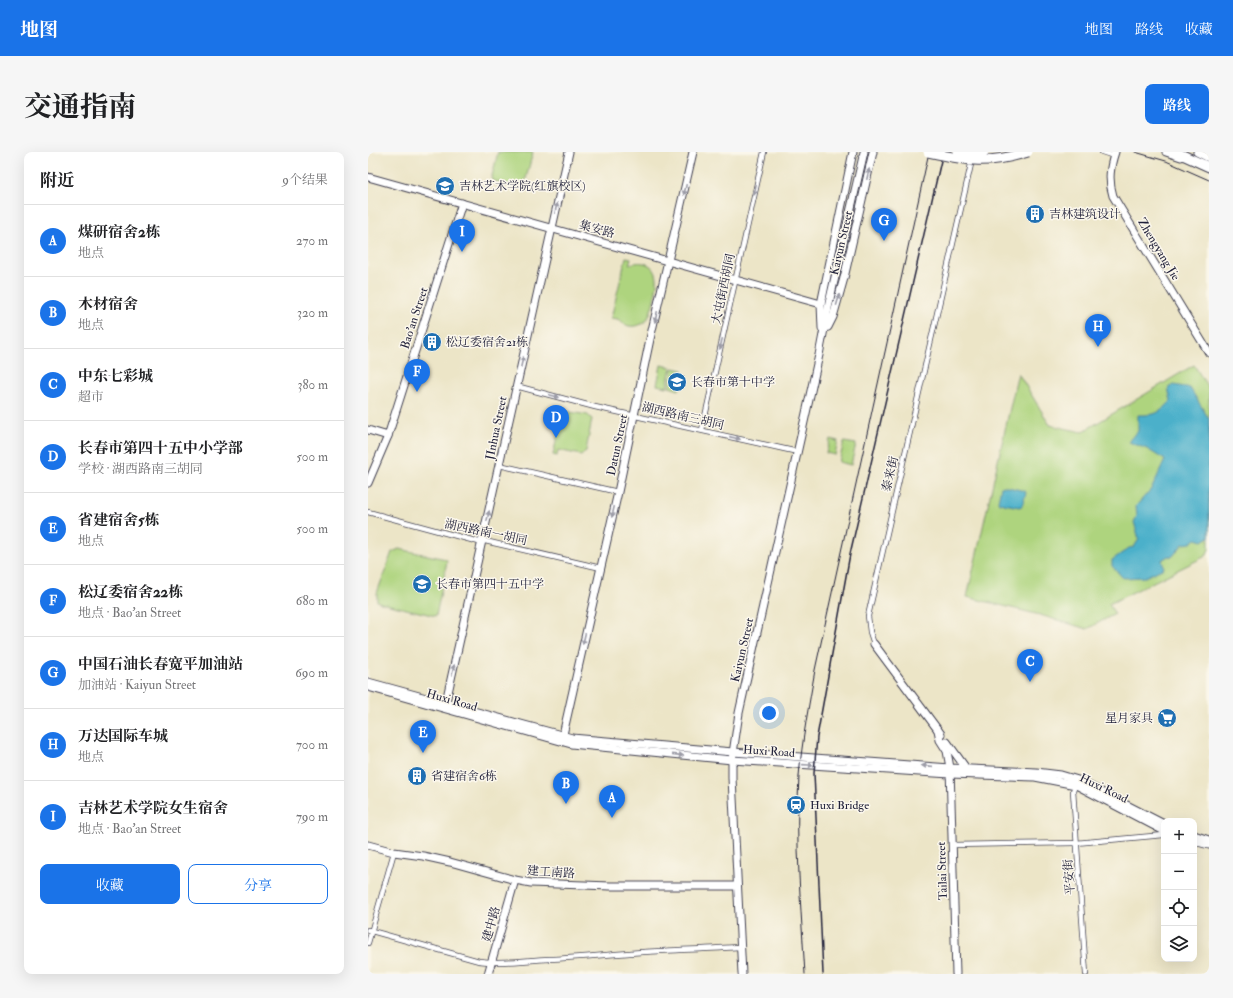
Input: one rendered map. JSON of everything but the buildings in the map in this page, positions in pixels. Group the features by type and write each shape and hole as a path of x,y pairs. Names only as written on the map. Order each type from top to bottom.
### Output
{"highway":[{"path":"928,152 982,161 998,160 1028,152"},
{"path":"956,152 971,154 984,152"},
{"path":"1176,152 1209,168"},
{"path":"1190,152 1209,159"}],"street":[{"name":"JInhua Street","path":"445,706 569,152"},
{"name":"Datun Street","path":"562,739 693,152"},
{"name":"大屯街西胡同","path":"702,430 764,152"},
{"name":"Kaiyun Street","path":"823,336 821,304 853,152"},
{"name":"Kaiyun Street","path":"742,974 732,756 739,713 798,452 829,303 864,152"},
{"name":"Kaiyun Street","path":"823,336 833,317 844,278 873,152"},
{"name":"泰来街","path":"968,771 874,644 870,632 868,616 975,152"},
{"path":"1102,152 1115,154"},
{"path":"1166,152 1209,168"},
{"path":"1196,152 1209,159"},
{"name":"Zhengyang Jie","path":"1115,154 1110,176 1110,185 1113,196 1209,353"},
{"name":"集安路","path":"368,177 821,304"},
{"name":"Bao'an Street","path":"368,483 388,436 462,203"},
{"name":"湖西路南三胡同","path":"516,386 595,407 798,452"},
{"path":"368,430 388,436"},
{"path":"499,465 618,492"},
{"name":"湖西路南一胡同","path":"368,512 479,542 485,541 601,568"},
{"name":"Huxi Road","path":"368,682 445,706 562,739 571,744 950,771 1036,772 1061,775 1161,823"},
{"name":"Huxi Road","path":"368,687 445,706"},
{"name":"Tailai Street","path":"938,730 940,740 947,751 950,771 956,974"},
{"name":"Huxi Road","path":"1077,782 1161,829"},
{"name":"平安街","path":"1077,782 1073,791 1086,974"},
{"path":"952,845 1076,843 1161,835"},
{"path":"1197,836 1209,840"},
{"path":"1197,842 1209,846"},
{"name":"建工南路","path":"368,845 394,852 424,856 450,862 515,880 557,885 737,886"},
{"path":"368,943 370,930 394,852"},
{"name":"建中路","path":"488,974 515,880"},
{"path":"370,930 479,961 491,963 584,958 643,952 740,947"}],"green space":[{"path":"498,152 533,152 524,186 519,185 518,188 491,180"},
{"path":"626,257 631,258 629,265 634,263 643,263 651,266 657,279 656,293 650,315 645,322 636,326 629,326 619,320 611,318"},
{"path":"661,365 671,367 667,387 657,385"},
{"path":"1194,365 1209,389 1209,549 1206,556 1109,604 1115,614 1087,629 1040,615 967,597 1018,373 1050,425 1082,432"},
{"path":"673,368 683,370 679,390 669,387"},
{"path":"563,411 588,415 592,419 586,451 581,455 558,450 557,456 553,455"},
{"path":"830,439 838,441 835,455 826,453"},
{"path":"844,442 856,444 851,465 839,462"},
{"path":"399,549 446,559 447,561 436,616 377,601 377,593 392,552"}],"water":[{"path":"1174,385 1190,388 1209,419 1209,537 1203,541 1196,539 1191,543 1183,544 1172,557 1168,556 1162,560 1164,568 1145,577 1123,578 1112,566 1112,560 1129,548 1134,547 1139,539 1134,522 1137,516 1136,506 1152,488 1165,460 1147,449 1129,442 1138,431 1138,415 1149,415 1163,409 1171,401 1168,388"},
{"path":"1004,486 1025,491 1026,493 1022,506 1019,507 999,503 998,501 1001,487"}],"tram line":[{"path":"805,974 799,875 798,826 799,776 804,736 815,670 929,152"},
{"path":"1135,152 1166,161 1209,180"}],"railway":[{"path":"823,974 814,773 817,737 850,554 943,152"}],"place":[{"name":"吉林艺术学院(红旗校区)","path":"445,186"},
{"name":"吉林建筑设计","path":"1035,214"},
{"name":"中国石油长春宽平加油站","path":"884,241"},
{"name":"吉林艺术学院女生宿舍","path":"462,252"},
{"name":"松辽委宿舍21栋","path":"432,342"},
{"name":"万达国际车城","path":"1098,347"},
{"name":"长春市第十中学","path":"677,382"},
{"name":"松辽委宿舍22栋","path":"417,392"},
{"name":"长春市第四十五中小学部","path":"556,438"},
{"name":"长春市第四十五中学","path":"422,584"},
{"name":"中东七彩城","path":"1030,682"},
{"name":"星月家具","path":"1167,718"},
{"name":"省建宿舍5栋","path":"423,753"},
{"name":"省建宿舍6栋","path":"417,776"},
{"name":"木材宿舍","path":"566,804"},
{"name":"Huxi Bridge","path":"796,805"},
{"name":"煤研宿舍2栋","path":"612,818"}]}
